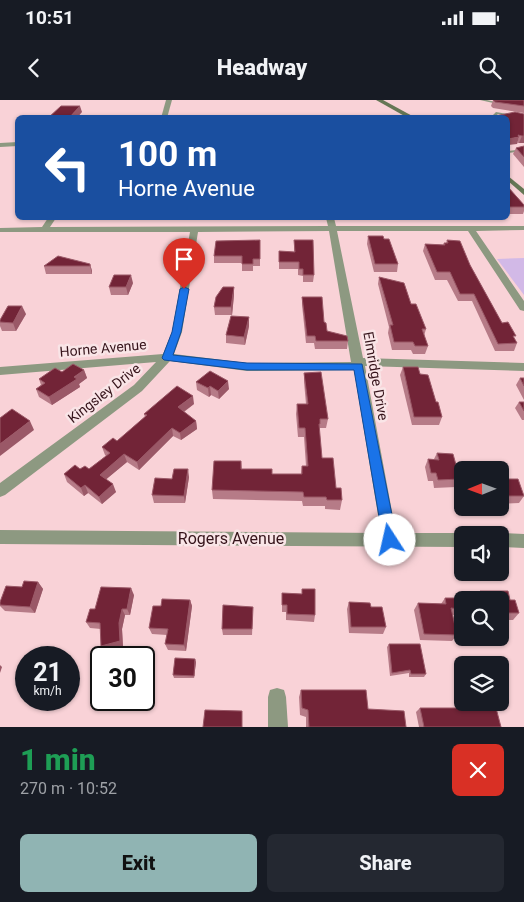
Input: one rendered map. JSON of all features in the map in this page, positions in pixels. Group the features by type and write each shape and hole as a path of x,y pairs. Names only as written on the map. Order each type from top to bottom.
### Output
{"street":[{"path":"165,115 169,100"},
{"path":"380,100 408,115"},
{"path":"0,145 15,144"},
{"path":"510,180 524,193"},
{"path":"44,230 51,220"},
{"path":"485,220 492,229"},
{"path":"0,230 194,231 331,224 472,229 524,228"},
{"name":"Elmridge Drive","path":"331,224 390,540"},
{"path":"472,229 524,308"},
{"name":"Kingsley Drive","path":"0,491 138,388 167,358 178,324 194,231"},
{"name":"Horne Avenue","path":"0,371 167,358 247,367 358,364 524,367"},
{"name":"Rogers Avenue","path":"0,537 454,540"},
{"path":"509,540 524,541"},
{"path":"277,697 278,727"}],"lane":[{"path":"482,100 491,103 508,104"},
{"path":"495,115 497,113 508,115"},
{"path":"510,115 524,118"},
{"path":"510,152 524,150"}],"shaded area":[{"path":"524,258 524,295 497,259"}],"building":[{"path":"493,100 524,100 524,106 495,102"},
{"path":"61,106 80,106 72,115 51,115"},
{"path":"515,112 524,114 524,136 518,135 519,137 510,139 510,115 500,115"},
{"path":"524,146 524,157 516,148"},
{"path":"510,189 524,205 524,207 510,207"},
{"path":"368,236 383,236 384,239 389,239 398,264 375,264"},
{"path":"260,240 260,259 253,259 253,264 242,264 242,256 214,256 216,241"},
{"path":"294,240 313,240 314,275 303,275 303,269 299,269 299,262 279,262 279,251 295,252"},
{"path":"447,240 460,241 470,265 502,323 508,322 516,336 513,336 517,343 498,344 474,294 460,294 450,272 437,272 425,244 445,245 444,243 448,243"},
{"path":"58,256 90,264 90,266 44,266"},
{"path":"114,275 131,275 126,287 109,287"},
{"path":"379,277 404,283 411,304 416,304 426,329 422,329 428,346 415,346 413,342 394,342 390,325 393,325"},
{"path":"223,287 234,287 231,307 214,307 216,297"},
{"path":"302,297 322,297 324,322 326,323 327,331 347,336 348,341 316,341 315,336 307,336"},
{"path":"8,306 22,306 13,323 0,322 0,320"},
{"path":"231,316 249,317 244,337 226,335"},
{"path":"73,364 84,370 74,377 77,379 49,397 36,389 45,383 39,379 55,368 62,372"},
{"path":"403,367 418,367 420,374 428,375 442,417 414,417"},
{"path":"210,371 228,381 218,391 210,386 208,388 196,382"},
{"path":"321,372 328,419 320,419 319,424 322,458 333,458 336,488 341,488 342,500 327,500 326,497 304,497 303,492 212,490 214,461 241,461 241,469 272,469 272,474 302,474 302,466 308,466 305,428 299,428 297,404 308,404 304,373"},
{"path":"520,378 524,378 524,386"},
{"path":"177,386 193,396 178,407 196,421 180,433 172,428 137,462 124,454 100,475 113,484 99,497 85,485 81,488 64,474 75,465 80,469 85,466 89,469 110,453 102,447 113,438 117,441 147,415 144,414"},
{"path":"519,402 524,402 524,411"},
{"path":"12,409 30,421 0,444 0,418"},
{"path":"437,453 453,454 455,461 454,479 438,480 436,473 431,473 428,459 439,460"},
{"path":"174,469 188,469 184,496 152,495 155,478 172,479"},
{"path":"509,479 518,479 524,496 509,496"},
{"path":"24,581 38,582 30,607 0,605 6,586 22,587"},
{"path":"101,587 131,588 127,609 122,609 119,623 120,641 101,646 100,623 86,622 90,609 95,609"},
{"path":"302,589 315,589 315,615 287,614 287,605 282,605 282,593 302,594"},
{"path":"509,596 510,600 515,600 519,613 509,613"},
{"path":"445,598 454,598 454,608 451,608 454,635 424,634 418,603 446,604"},
{"path":"162,599 190,600 184,645 165,644 168,629 149,628 153,606 161,606"},
{"path":"349,602 370,603 371,607 382,607 386,627 351,627"},
{"path":"223,605 253,607 252,629 222,629"},
{"path":"389,644 420,644 426,674 411,674 410,670 392,673"},
{"path":"175,658 195,659 194,676 173,675"},
{"path":"301,690 366,690 368,709 404,711 406,727 309,727 308,710 302,708"},
{"path":"420,708 454,708 454,711 497,711 501,727 424,727"},
{"path":"205,710 242,711 242,727 203,727"}],"route":[{"path":"184,289 174,342 167,358 247,367 358,366 390,540"}]}
